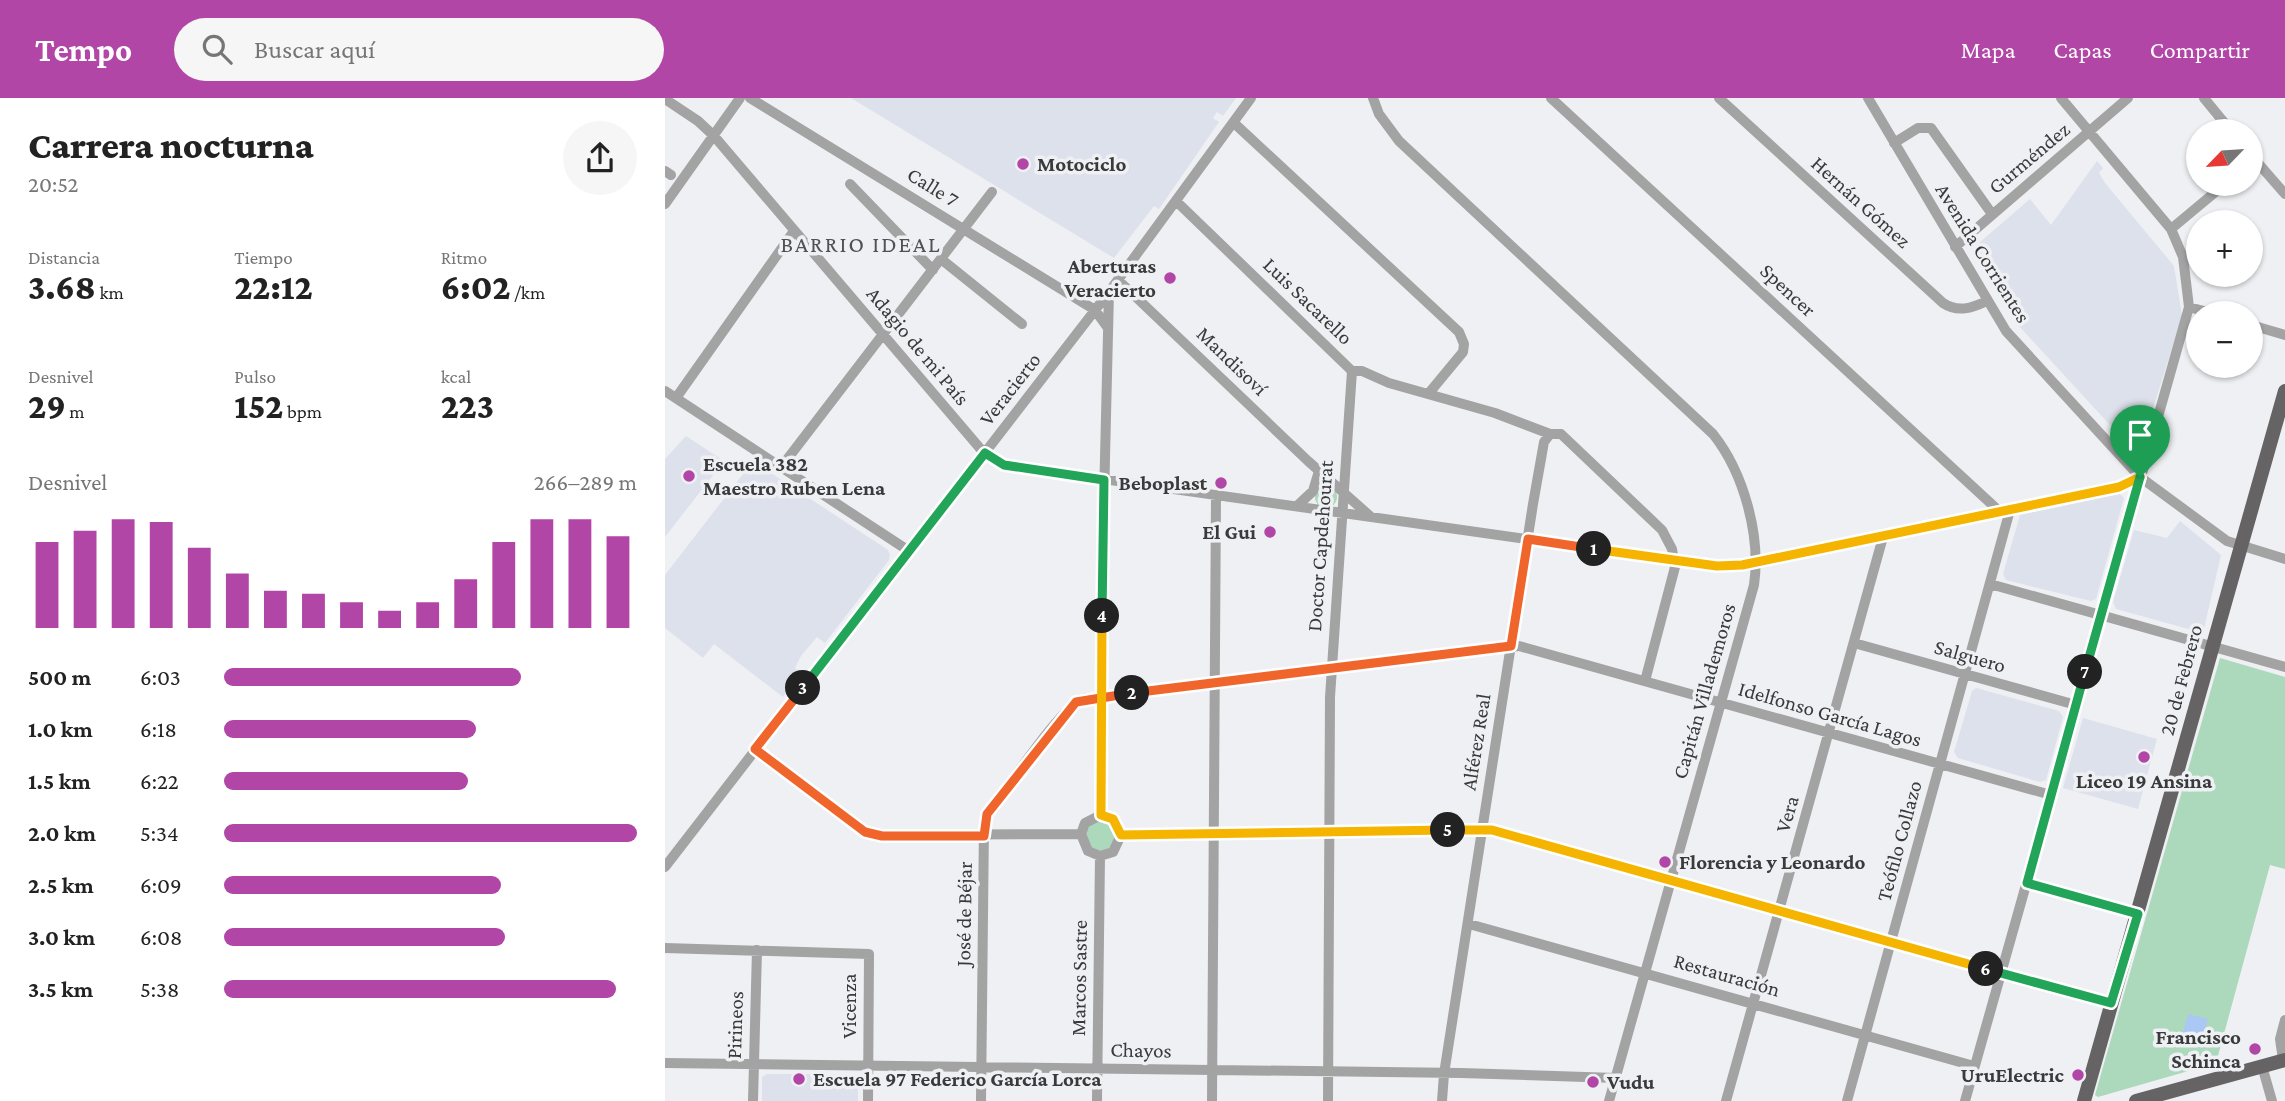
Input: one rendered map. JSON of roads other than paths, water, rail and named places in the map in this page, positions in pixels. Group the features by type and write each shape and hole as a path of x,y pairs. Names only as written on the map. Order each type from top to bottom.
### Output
{"main road":[{"name":"20 de Febrero","path":"2084,1101 2240,547 2279,437 2285,391"},
{"path":"2136,1101 2153,1099 2284,1060"}],"street":[{"path":"665,204 740,98"},
{"name":"Calle 7","path":"750,98 1095,310"},
{"name":"Veracierto","path":"665,867 1109,292 1251,98"},
{"name":"Capitán Villademoros","path":"1373,98 1379,114 1399,141 1713,434 1737,474 1756,563 1753,585 1609,1101"},
{"name":"Spencer","path":"1551,98 2004,510"},
{"name":"Hernán Gómez","path":"1719,98 1943,303 1950,308 1963,309 1987,301"},
{"name":"Avenida Corrientes","path":"1868,98 2006,331 2140,477 2227,541 2285,559"},
{"path":"2061,98 2171,229 2183,257 2188,301"},
{"name":"Gurméndez","path":"1955,247 2128,98"},
{"path":"2204,98 2221,119"},
{"name":"Adagio de mi País","path":"665,99 698,121 713,136 985,453"},
{"path":"1234,123 1459,332 1464,344 1463,352 1429,393"},
{"path":"1894,143 1918,128 1931,128 1992,214"},
{"path":"2263,171 2285,194"},
{"path":"850,184 933,270"},
{"path":"782,466 992,192"},
{"path":"2171,229 2211,196"},
{"name":"Luis Sacarello","path":"1177,202 1352,371 1362,371 1389,383 1429,393 1564,437 1655,523 1671,544 1674,560"},
{"path":"676,398 794,231"},
{"path":"941,259 1022,324"},
{"name":"Mandisoví","path":"1118,279 1319,471 1371,517"},
{"path":"1101,815 1104,480 1109,292"},
{"path":"1095,310 1108,328"},
{"path":"1965,1101 2186,317"},
{"path":"2263,329 2285,335"},
{"name":"Doctor Capdehourat","path":"1328,1101 1331,670 1352,371"},
{"path":"665,391 909,551"},
{"name":"Alférez Real","path":"1442,1101 1444,1074 1528,539 1544,442 1550,434"},
{"path":"985,453 1004,465 1717,566 1756,563 1883,537 2119,487 2140,477"},
{"path":"1297,506 1313,491 1319,471"},
{"path":"1212,1101 1216,496"},
{"name":"Teófilo Collazo","path":"1847,1101 1990,584 2004,510"},
{"name":"Vera","path":"1726,1101 1883,537"},
{"path":"1644,681 1674,574 1674,560"},
{"path":"1990,584 2285,667"},
{"name":"Salguero","path":"1854,643 2076,705"},
{"name":"Idelfonso García Lagos","path":"1101,697 1511,646 2051,795"},
{"name":"José de Béjar","path":"981,1101 984,836 987,814 1076,702 1101,697"},
{"path":"755,749 865,832 882,836 1081,834"},
{"path":"1101,815 1113,819 1121,835 1118,848 1100,856 1084,846 1081,834 1085,823 1101,815"},
{"path":"1121,835 1482,829 2111,1003"},
{"name":"Marcos Sastre","path":"1097,1101 1100,856"},
{"path":"2027,883 2138,914"},
{"name":"Restauración","path":"1469,924 1974,1066"},
{"path":"665,948 757,950"},
{"name":"Vicenza","path":"757,950 869,954 868,1101"},
{"name":"Pirineos","path":"753,1101 757,950"},
{"path":"2284,1060 2280,1039 2285,1020"},
{"name":"Chayos","path":"665,1063 1616,1078"},
{"path":"2262,1066 2272,1101"}],"water":[{"path":"2188,1014 2208,1019 2200,1048 2180,1043"}],"place":[{"name":"Motociclo","path":"1023,164"},
{"name":"Aberturas Veracierto","path":"1170,278"},
{"name":"Escuela 382 Maestro Ruben Lena","path":"689,476"},
{"name":"Beboplast","path":"1221,483"},
{"name":"El Gui","path":"1270,532"},
{"name":"Liceo 19 Ansina","path":"2144,757"},
{"name":"Florencia y Leonardo","path":"1665,862"},
{"name":"Francisco Schinca","path":"2255,1049"},
{"name":"UruElectric","path":"2078,1075"},
{"name":"Escuela 97 Federico García Lorca","path":"799,1079"},
{"name":"Vudu","path":"1593,1082"}],"district":[{"name":"BARRIO IDEAL","path":"861,244"}]}
